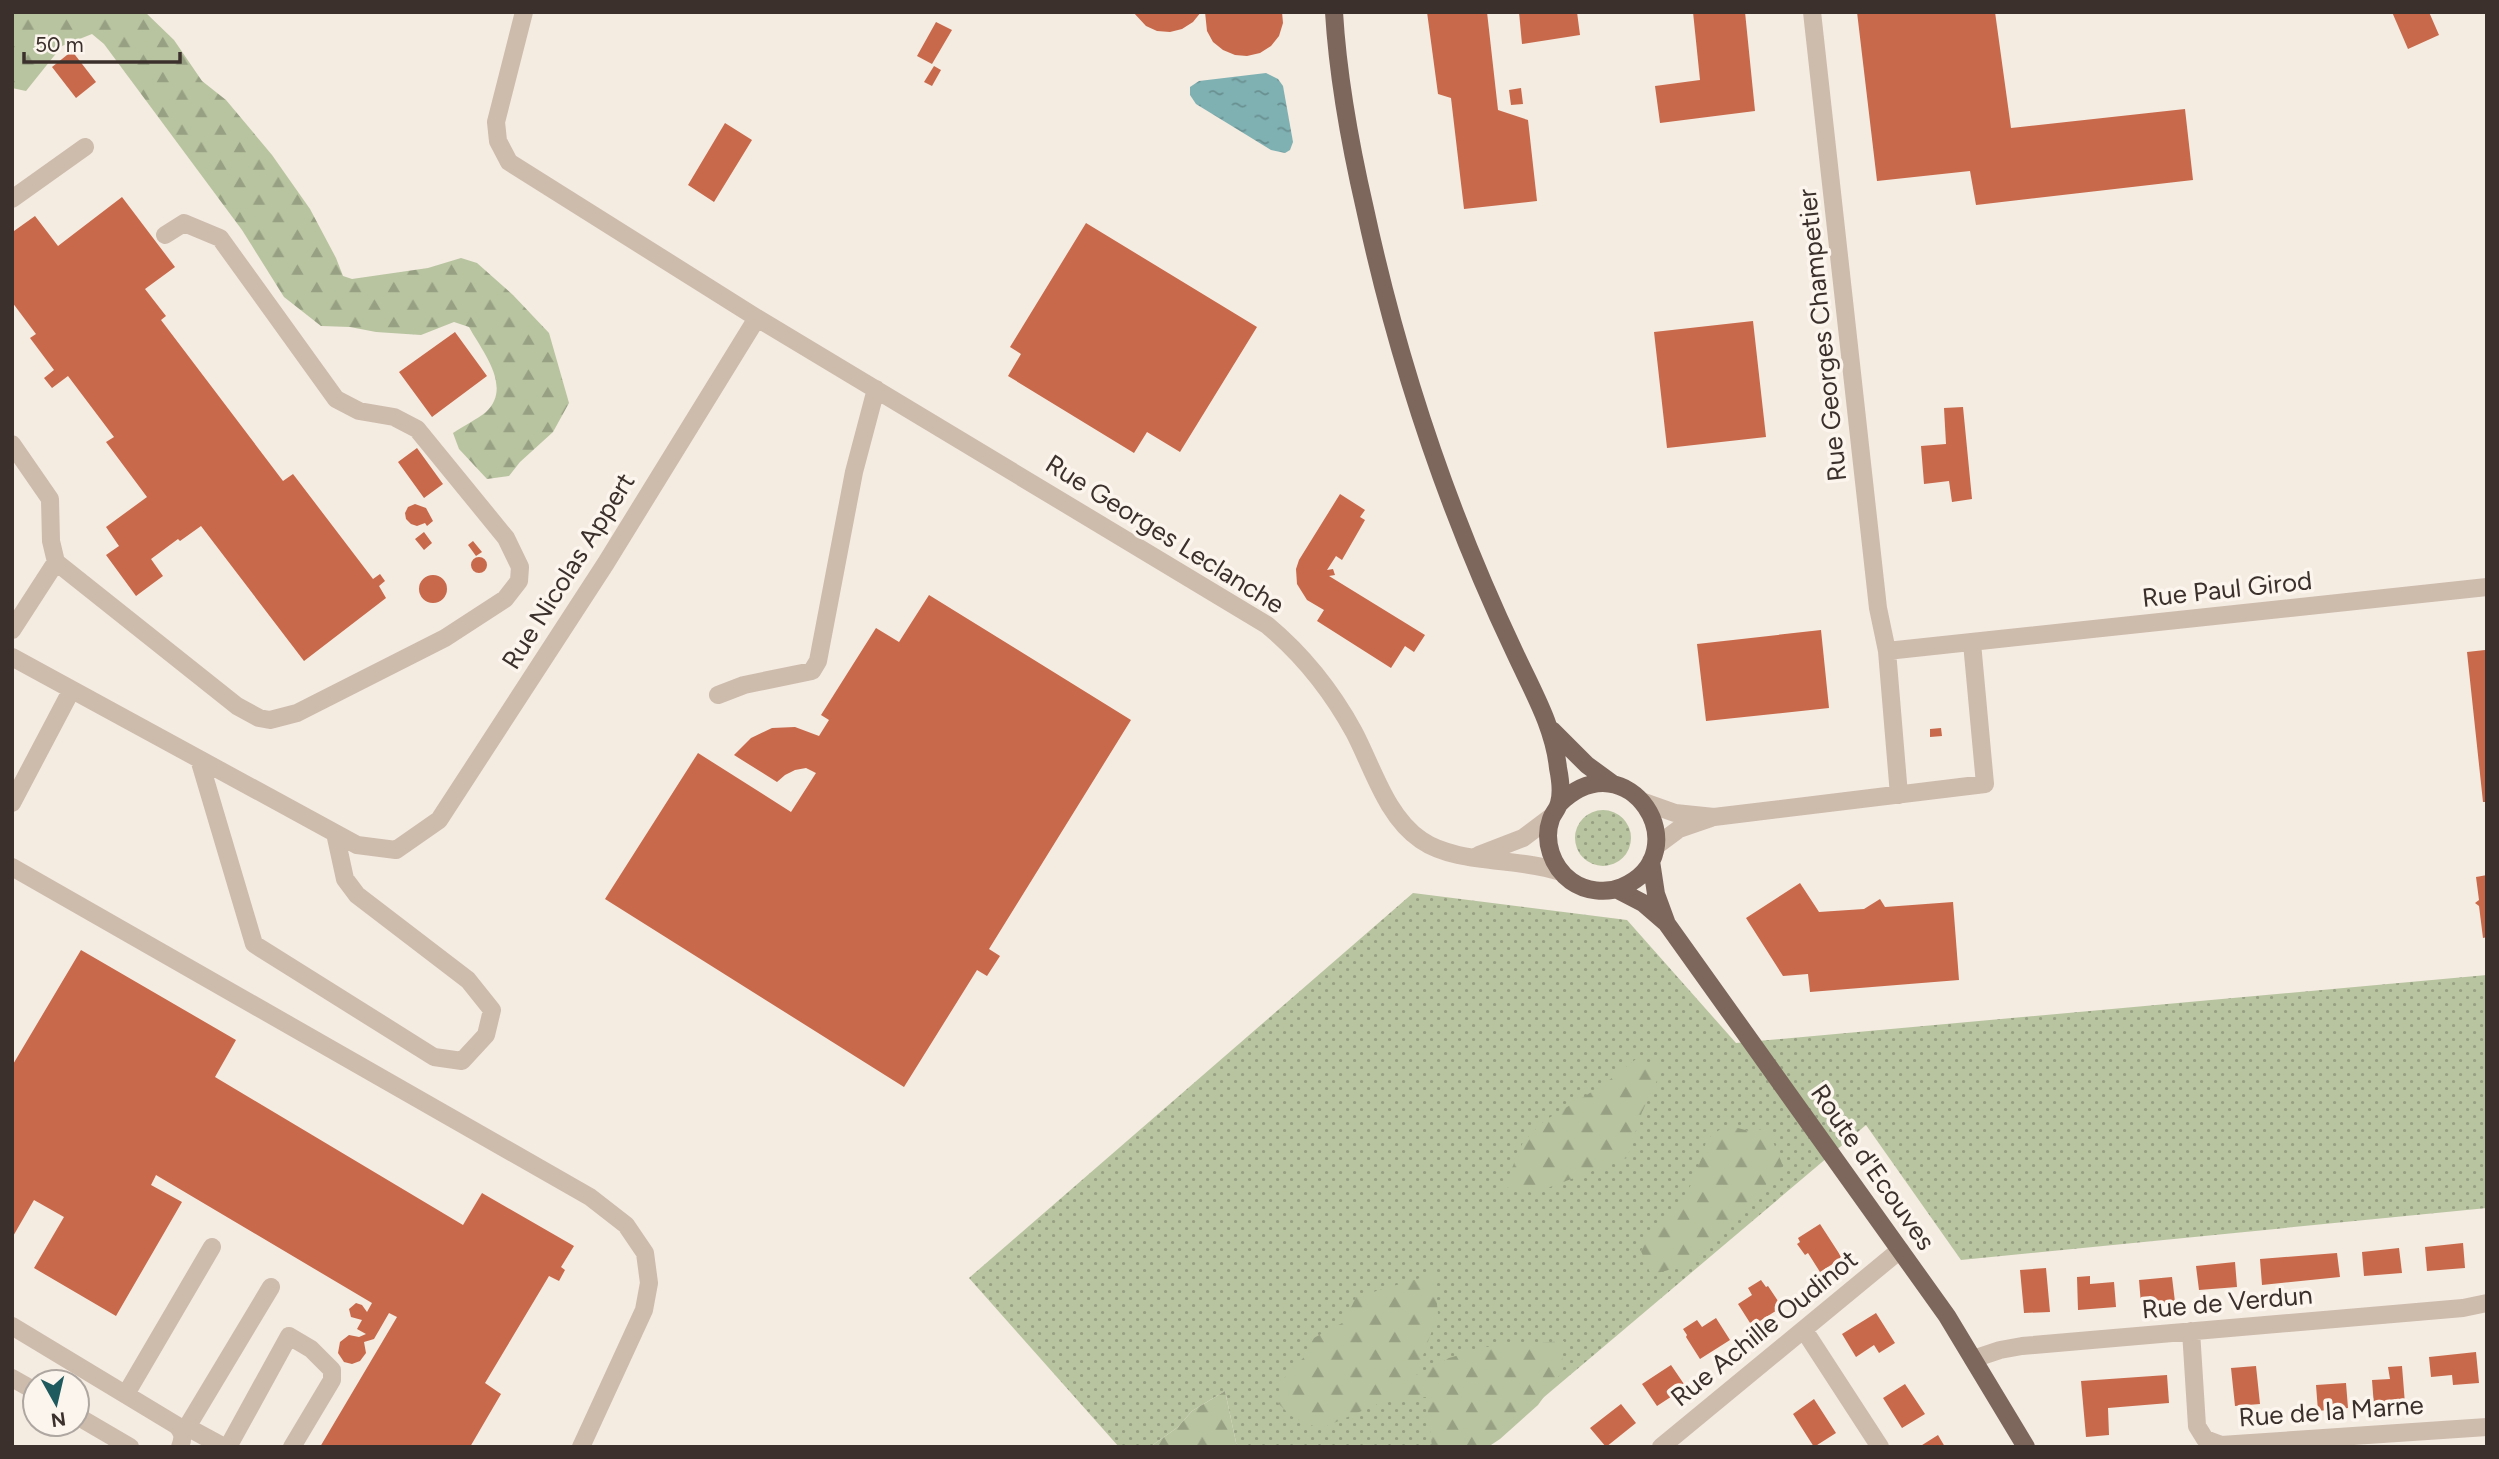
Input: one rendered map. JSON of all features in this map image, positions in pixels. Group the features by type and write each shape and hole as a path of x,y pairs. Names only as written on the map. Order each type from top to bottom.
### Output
{"main road":[{"path":"1334,12 1338,69 1356,167 1380,279 1417,406 1480,580 1549,727 1558,767 1555,810 1548,831 1553,860 1572,882 1601,891 1631,883 1642,873 1653,853"},
{"path":"1549,727 1587,765 1613,784 1635,793 1652,815 1656,830 1653,853 1656,894 1667,924"},
{"path":"1555,810 1570,793 1583,786 1613,784"},
{"path":"1616,889 1643,903 1667,924"},
{"name":"Route d'Ecouves","path":"1667,924 1947,1316 2026,1447"}],"street":[{"path":"524,12 496,122 498,141 509,162 757,318"},
{"name":"Rue Georges Champetier","path":"1812,12 1877,594 1886,651 1899,795"},
{"path":"12,199 85,146"},
{"path":"12,444 50,499 51,541 56,562 237,706 259,718 270,720 297,713 445,638 505,599 519,581 520,567 506,538 418,429 394,416 359,411 336,399 220,238 184,223 165,235"},
{"name":"Rue Georges Leclanche","path":"757,318 1267,625 1302,657 1338,704 1395,813 1420,840 1464,856 1528,863 1561,872"},
{"name":"Rue Nicolas Appert","path":"12,657 358,845 396,850 439,820 606,563 757,318"},
{"path":"718,695 744,685 812,671 818,662 854,472 876,389"},
{"path":"12,630 56,562"},
{"name":"Rue Paul Girod","path":"1972,643 2487,587"},
{"path":"1644,802 1675,813 1714,817 1985,784 1972,643 1886,651"},
{"path":"12,803 71,691"},
{"path":"198,759 254,944 434,1057 462,1061 486,1035 492,1010 468,980 357,895 345,879 335,833"},
{"path":"1476,857 1523,838 1555,810"},
{"path":"1653,853 1679,830 1714,817"},
{"path":"12,867 590,1197 626,1225 645,1253 649,1283 644,1310 581,1447"},
{"path":"126,1394 212,1247"},
{"name":"Rue Achille Oudinot","path":"1661,1447 1737,1394 1804,1330 1900,1250"},
{"path":"183,1435 271,1287"},
{"name":"Rue de Verdun","path":"1973,1359 2022,1346 2463,1308 2487,1303"},
{"path":"12,1325 177,1424 183,1435 226,1447 289,1336 311,1349 332,1370 332,1380 292,1447"},
{"path":"1804,1330 1880,1447"},
{"name":"Rue de la Marne","path":"2191,1331 2197,1426 2205,1439 2221,1445 2487,1427"},
{"path":"91,1424 130,1447"}],"green space":[{"path":"15,12 145,12 174,40 202,81 226,100 272,155 310,209 343,276 352,279 428,268 461,258 477,263 513,295 549,333 569,403 553,432 520,462 509,476 487,479 459,449 453,433 486,412 494,402 497,392 492,369 469,327 454,322 421,335 321,326 284,297 242,230 104,44 92,34 62,46 26,91 12,88 12,17"},
{"path":"1603,810 1614,812 1623,818 1629,827 1629,849 1623,858 1614,864 1603,866 1592,864 1583,858 1577,849 1575,838 1577,827 1583,818 1592,812"},
{"path":"1413,893 1627,920 1736,1043 2487,975 2487,1208 1961,1260 1866,1125 1485,1447 1237,1447 1225,1391 1192,1411 1178,1427 1150,1447 1119,1447 969,1278"},
{"path":"1636,1059 1663,1068 1642,1112 1627,1158 1534,1193 1504,1187 1523,1142 1544,1121 1603,1085"},
{"path":"1726,1125 1753,1132 1767,1127 1783,1166 1696,1262 1651,1275 1641,1251 1653,1226 1675,1211 1695,1178 1707,1139"},
{"path":"1434,1274 1438,1314 1416,1375 1449,1358 1486,1347 1564,1341 1561,1373 1538,1405 1500,1439 1488,1447 1432,1447 1426,1397 1387,1400 1320,1429 1291,1416 1277,1402 1281,1381 1309,1352 1310,1340 1344,1322 1356,1297"},
{"path":"1225,1391 1237,1447 1150,1447 1178,1427 1192,1411"}],"water":[{"path":"1266,73 1278,79 1283,86 1293,142 1290,150 1285,153 1271,150 1196,104 1190,95 1190,87 1199,81"}],"building":[{"path":"1133,12 1201,12 1193,22 1170,32 1157,31 1146,26"},
{"path":"1205,12 1282,12 1283,23 1279,36 1271,46 1260,53 1235,55 1213,42 1207,31"},
{"path":"1427,12 1487,12 1498,110 1528,120 1537,201 1464,209 1451,98 1438,94"},
{"path":"1519,12 1577,12 1580,35 1522,44"},
{"path":"1693,12 1745,12 1755,111 1660,123 1655,86 1700,80"},
{"path":"1857,12 1995,12 2011,128 2185,109 2193,180 1976,205 1970,171 1877,181"},
{"path":"2392,12 2429,12 2439,35 2408,49"},
{"path":"936,22 952,30 932,64 917,56"},
{"path":"72,51 96,82 76,98 52,67"},
{"path":"934,66 941,70 932,86 924,82"},
{"path":"1521,88 1523,104 1511,105 1509,90"},
{"path":"725,123 752,140 714,202 688,185"},
{"path":"122,197 175,267 145,289 166,316 161,320 283,481 293,474 373,579 380,574 385,581 379,586 386,598 304,661 201,526 151,559 163,576 136,596 106,555 119,546 106,527 147,497 106,442 114,437 68,376 52,388 44,378 54,370 30,338 36,334 12,302 12,228 14,231 35,216 58,246"},
{"path":"1086,223 1257,327 1180,452 1147,432 1134,453 1008,376 1021,354 1010,347"},
{"path":"1753,321 1766,437 1667,448 1654,332"},
{"path":"455,332 487,376 432,417 399,372"},
{"path":"1963,407 1972,499 1952,502 1949,481 1924,484 1921,446 1946,444 1944,408"},
{"path":"417,448 443,484 424,498 398,462"},
{"path":"1340,494 1365,510 1360,517 1365,520 1342,560 1336,556 1327,570 1333,569 1335,575 1329,576 1425,635 1414,652 1405,646 1391,668 1317,621 1324,610 1307,600 1297,584 1296,569 1299,560"},
{"path":"415,504 426,508 433,521 427,526 425,523 417,526 411,524 406,519 408,507"},
{"path":"424,532 432,543 424,550 415,539"},
{"path":"473,541 482,552 476,556 468,545"},
{"path":"479,557 487,565 479,573 471,565"},
{"path":"433,575 443,579 447,589 443,599 433,603 423,599 419,589 423,579"},
{"path":"929,595 1131,720 989,949 1000,956 987,976 977,970 904,1087 605,899 698,753 791,812 816,773 806,768 795,770 777,782 734,755 751,738 772,728 795,727 819,736 829,720 821,715 876,628 899,642"},
{"path":"1821,630 1829,708 1706,721 1697,644"},
{"path":"2487,647 2487,802 2483,802 2467,652 2485,650"},
{"path":"1941,728 1942,736 1930,737 1930,729"},
{"path":"2487,875 2487,937 2483,938 2479,906 2475,903 2479,900 2476,877"},
{"path":"1800,883 1819,912 1864,909 1880,899 1885,907 1953,902 1959,980 1810,992 1808,974 1783,976 1746,918"},
{"path":"81,950 236,1040 215,1077 463,1225 482,1193 574,1246 561,1267 565,1270 559,1281 549,1276 485,1383 501,1394 470,1447 320,1447 397,1317 389,1313 374,1339 364,1342 366,1353 360,1361 352,1364 344,1362 338,1353 340,1342 349,1335 359,1337 366,1334 357,1329 362,1320 351,1317 349,1309 356,1303 362,1305 367,1312 372,1303 156,1175 151,1185 182,1202 116,1316 34,1268 64,1217 34,1200 12,1238 12,1066"},
{"path":"1820,1224 1842,1258 1820,1272 1808,1253 1805,1255 1797,1244 1800,1242 1798,1238"},
{"path":"2463,1243 2465,1268 2427,1271 2425,1247"},
{"path":"2399,1248 2402,1273 2364,1276 2362,1252"},
{"path":"2337,1253 2340,1277 2262,1285 2260,1259"},
{"path":"2235,1262 2237,1287 2199,1290 2196,1266"},
{"path":"2046,1268 2050,1312 2024,1313 2020,1270"},
{"path":"2090,1276 2090,1284 2114,1282 2116,1307 2078,1310 2077,1277"},
{"path":"2172,1277 2175,1302 2141,1304 2139,1280"},
{"path":"1761,1280 1782,1307 1752,1326 1738,1304 1752,1295 1748,1288"},
{"path":"1876,1313 1895,1343 1879,1353 1874,1345 1856,1357 1842,1334"},
{"path":"1716,1318 1730,1340 1700,1359 1683,1329 1697,1320 1702,1327"},
{"path":"2476,1352 2479,1383 2453,1385 2452,1375 2431,1377 2429,1357"},
{"path":"1671,1365 1686,1387 1657,1406 1642,1384"},
{"path":"2256,1366 2260,1404 2235,1406 2231,1368"},
{"path":"2402,1366 2405,1404 2374,1406 2372,1380 2390,1379 2388,1367"},
{"path":"2167,1375 2169,1403 2108,1408 2109,1435 2086,1437 2081,1381"},
{"path":"2346,1383 2348,1408 2318,1411 2316,1385"},
{"path":"1905,1384 1925,1414 1902,1428 1883,1398"},
{"path":"1814,1399 1836,1433 1814,1447 1793,1414"},
{"path":"1621,1404 1636,1423 1606,1447 1590,1428"},
{"path":"1938,1435 1945,1447 1919,1447"}]}
